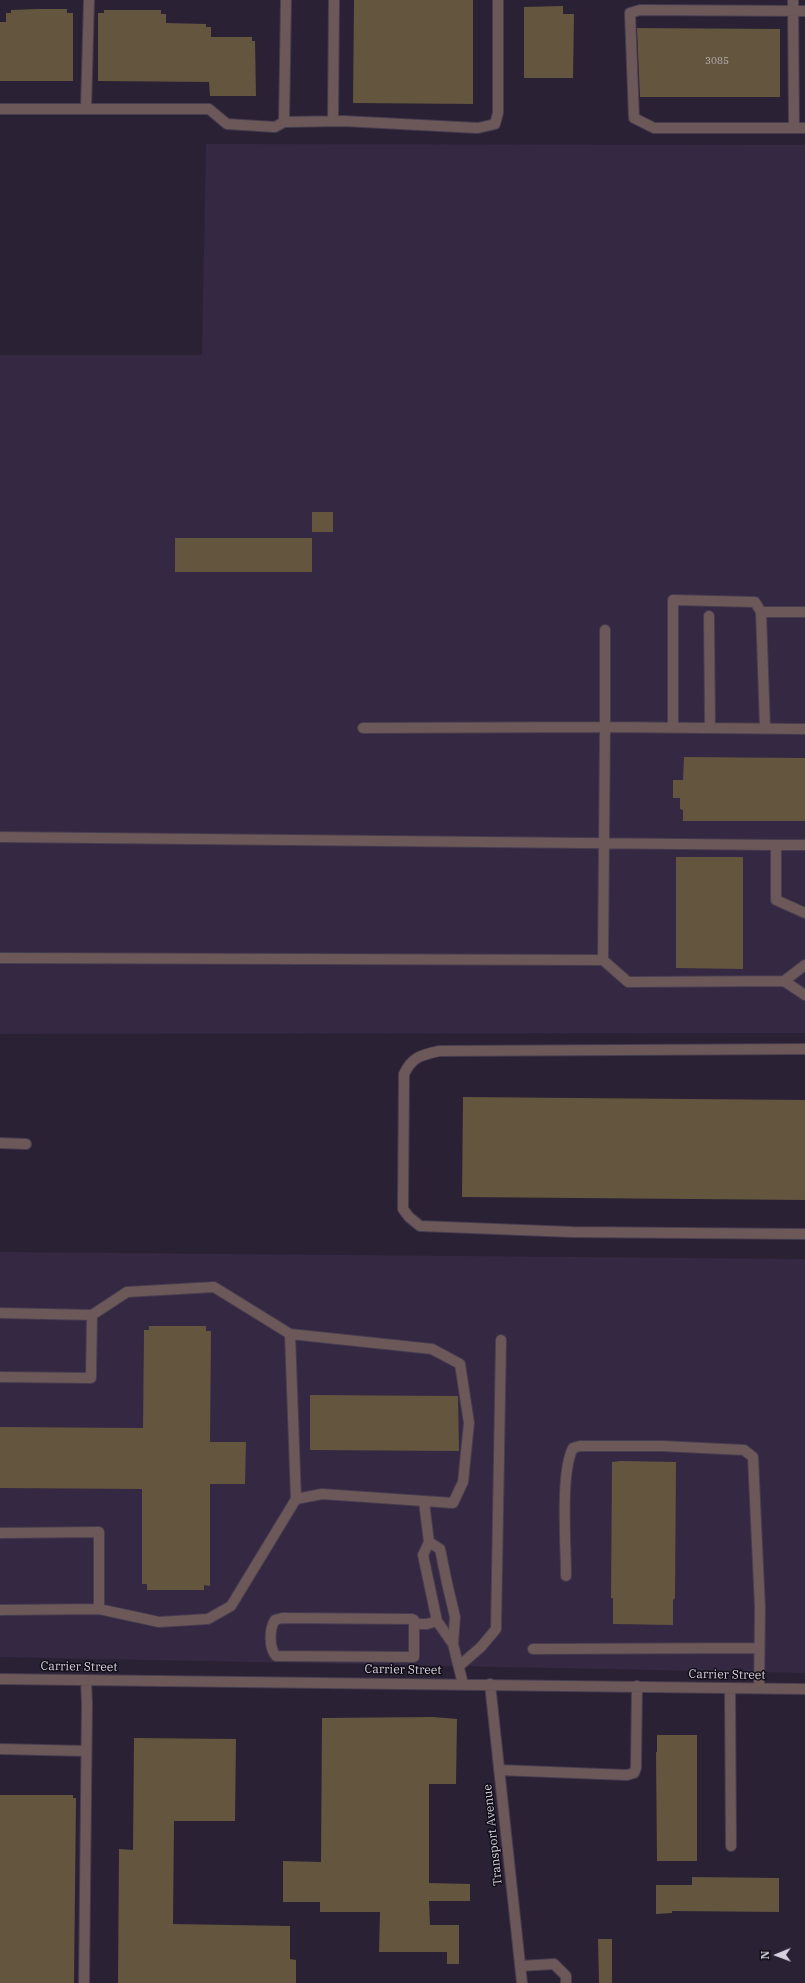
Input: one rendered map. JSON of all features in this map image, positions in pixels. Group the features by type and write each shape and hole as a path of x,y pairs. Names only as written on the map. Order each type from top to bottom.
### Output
{"street":[{"path":"86,109 89,0"},
{"path":"284,122 286,0"},
{"path":"333,122 334,0"},
{"path":"0,109 209,109 227,124 275,127 284,122 333,122 478,128 495,124 498,113 498,0"},
{"path":"793,0 794,128"},
{"path":"805,11 640,10 630,13 634,118 654,128 805,128"},
{"path":"673,728 673,600 755,602 761,612 765,728"},
{"path":"761,612 805,612"},
{"path":"709,616 710,728"},
{"path":"604,630 604,960"},
{"path":"363,728 605,727 805,729"},
{"path":"0,836 805,845"},
{"path":"776,844 776,900 805,913"},
{"path":"0,958 604,960 628,982 784,981 805,995"},
{"path":"784,981 805,965"},
{"path":"805,1049 439,1051 424,1054 410,1062 404,1074 403,1194 403,1209 409,1217 420,1226 572,1232 805,1234"},
{"path":"0,1143 26,1144"},
{"path":"0,1313 92,1315 127,1292 214,1287 290,1334 432,1349 460,1364 469,1423 463,1482 453,1503 322,1494 296,1499"},
{"path":"0,1376 90,1378 92,1315"},
{"path":"0,1610 99,1609 160,1622 208,1620 231,1606 296,1499 290,1334"},
{"path":"458,1666 481,1647 496,1629 501,1340"},
{"path":"566,1576 566,1479 569,1457 574,1448 580,1446 662,1446 744,1450 753,1457 760,1608 759,1688"},
{"path":"424,1502 429,1542 423,1555 437,1621 453,1644"},
{"path":"0,1533 98,1532 99,1609"},
{"path":"429,1542 440,1549 455,1617 453,1644 463,1684"},
{"path":"282,1618 412,1619 414,1620 414,1624 414,1657 411,1658 284,1657 276,1656 272,1650 272,1625 275,1620 282,1618"},
{"path":"414,1624 427,1624 437,1621"},
{"path":"533,1649 759,1648"},
{"name":"Carrier Street","path":"0,1679 805,1689"},
{"path":"84,1983 86,1680"},
{"name":"Transport Avenue","path":"490,1684 522,1983"},
{"path":"499,1770 634,1773 636,1768 637,1686"},
{"path":"730,1688 731,1846"},
{"path":"0,1749 86,1750"},
{"path":"520,1966 554,1964 566,1976 566,1983"}],"shaded area":[{"path":"206,144 805,145 805,1033 0,1034 0,355 202,355"},
{"path":"0,1252 805,1259 805,1673 0,1657"}],"building":[{"path":"354,0 473,0 473,104 353,103"},
{"path":"563,6 563,14 574,14 573,78 524,78 524,7"},
{"path":"67,9 67,13 73,13 73,81 0,81 0,22 6,22 6,13 11,13 11,10"},
{"path":"104,10 161,10 161,14 166,14 166,23 206,24 206,27 211,27 211,37 252,37 252,41 255,41 256,96 210,96 209,82 98,81 98,13 104,13"},
{"path":"637,28 780,29 780,97 640,97"},
{"path":"312,512 333,512 333,532 312,532"},
{"path":"175,538 312,538 312,572 175,572"},
{"path":"684,757 805,758 805,821 683,821 683,810 680,809 680,798 673,798 673,780 683,780"},
{"path":"676,857 743,857 743,969 676,968"},
{"path":"463,1097 805,1100 805,1200 462,1197"},
{"path":"149,1326 206,1326 206,1331 211,1331 210,1442 246,1442 245,1484 210,1484 210,1586 204,1585 204,1590 147,1590 147,1584 142,1584 142,1489 0,1488 0,1427 143,1428 144,1330 149,1330"},
{"path":"310,1395 458,1396 459,1451 310,1450"},
{"path":"612,1462 676,1462 675,1598 673,1600 673,1625 613,1624 613,1598 611,1598"},
{"path":"433,1717 457,1719 456,1784 429,1784 429,1883 470,1884 470,1901 429,1901 430,1925 459,1925 459,1964 447,1964 447,1952 379,1952 380,1912 320,1912 320,1902 283,1902 283,1861 321,1862 322,1718"},
{"path":"657,1735 697,1735 697,1861 657,1861"},
{"path":"134,1738 236,1739 235,1821 174,1821 173,1924 290,1926 290,1959 296,1960 296,1983 118,1983 119,1849 133,1850"},
{"path":"0,1795 73,1795 73,1798 76,1798 74,1983 0,1983"},
{"path":"692,1877 779,1878 779,1912 672,1911 672,1913 656,1914 656,1885 692,1885"},
{"path":"598,1939 612,1939 612,1983 599,1983"}]}
